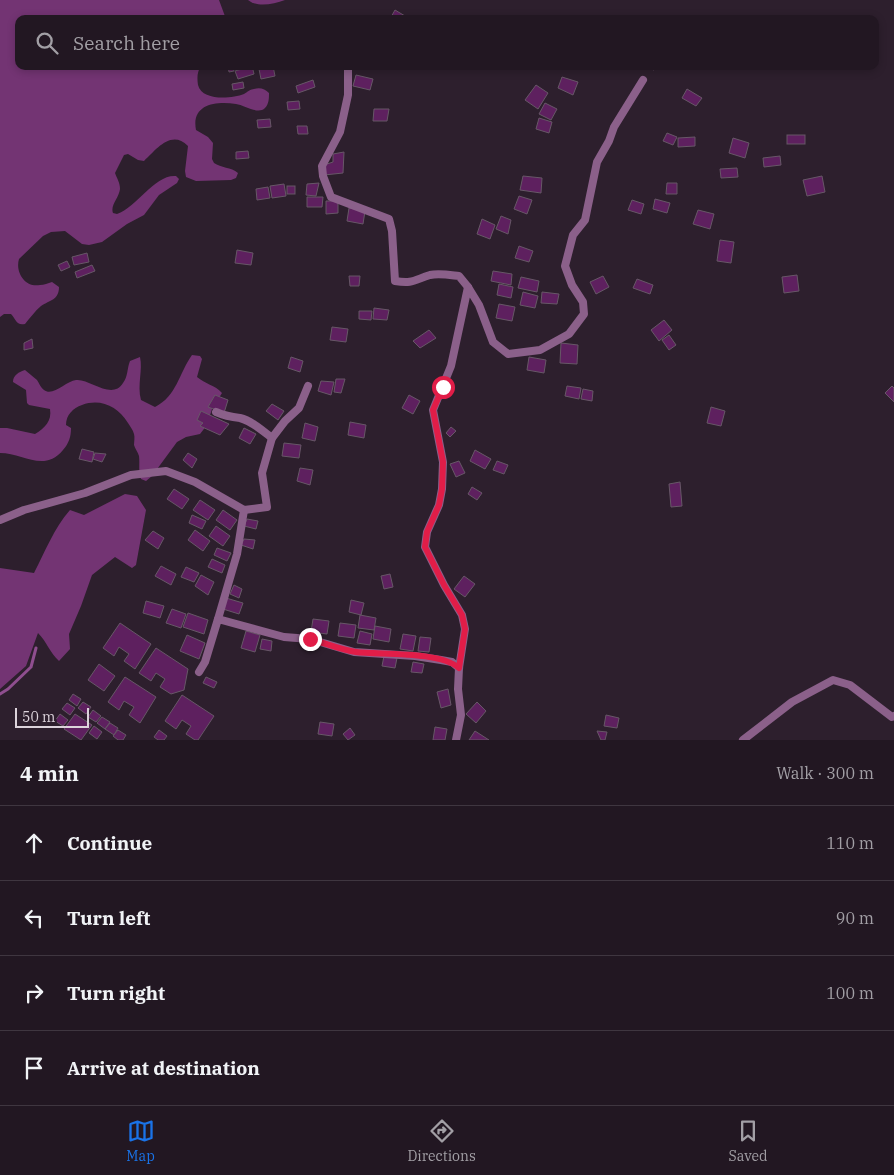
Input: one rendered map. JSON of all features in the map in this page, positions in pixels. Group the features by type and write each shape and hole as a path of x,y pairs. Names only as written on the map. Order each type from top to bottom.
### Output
{"street":[{"path":"348,70 348,95 340,132 322,166 323,176 331,197 389,219 392,231 395,282 409,284 432,274 459,276 479,305 492,342 508,354 540,350 569,334 584,314 583,302 572,285 565,266 573,235 585,220 597,162 610,142 614,126 643,80"},
{"path":"456,740 461,715 458,689 465,629 462,615 425,547 427,532 439,505 442,489 443,462 433,410 451,366 468,287"},
{"path":"0,520 24,510 85,493 130,474 166,472 195,482 244,510 267,507 262,473 272,438 285,421 299,408 308,386"},
{"path":"216,412 230,418 242,418 272,438"},
{"path":"199,672 205,662 237,554 244,510"},
{"path":"218,619 284,637 310,639 354,652 415,656 452,662 459,668"},
{"path":"743,740 792,702 833,680 850,685 892,717 894,716"}],"shaded area":[{"path":"0,0 219,0 225,15 15,15 15,70 199,70 198,85 205,94 225,98 244,94 258,88 264,89 269,93 269,99 267,105 262,110 255,110 236,104 221,103 207,106 197,115 195,121 196,130 208,137 213,143 212,159 214,163 238,173 236,178 231,180 196,181 186,177 188,146 182,141 170,140 164,143 144,161 128,154 124,155 115,173 120,189 112,210 113,213 117,214 132,205 161,180 176,176 179,179 177,183 159,195 144,215 127,224 102,242 89,245 82,244 65,231 51,232 43,236 19,259 18,269 22,278 30,284 42,285 52,282 59,287 56,297 41,306 25,324 18,323 11,314 4,314 0,317"},
{"path":"248,0 285,0 261,5"},
{"path":"192,355 200,356 202,359 197,377 222,393 212,409 207,425 200,434 186,437 177,442 152,476 146,481 141,479 140,476 139,456 134,445 132,430 119,412 102,403 82,405 71,412 67,418 66,425 71,428 69,440 56,457 41,461 0,453 0,428 35,434 45,427 49,421 50,409 29,405 27,403 26,390 13,382 15,376 21,372 25,370 48,392 76,380 113,390 125,381 130,361 140,357 141,400 155,407 168,397 173,390"},
{"path":"125,494 137,496 146,510 136,565 132,568 115,557 92,575 69,634 70,649 59,661 38,633 26,666 0,689 0,568 34,573 54,532 70,510 84,515"}],"building":[{"path":"395,10 403,15 392,15"},
{"path":"253,70 254,74 238,79 235,71"},
{"path":"259,70 274,70 275,76 261,79"},
{"path":"356,75 373,79 370,90 353,86"},
{"path":"562,77 578,82 573,95 558,88"},
{"path":"313,80 315,87 298,93 296,86"},
{"path":"243,82 244,88 233,90 232,84"},
{"path":"536,85 548,93 538,109 525,100"},
{"path":"687,89 702,98 696,106 682,98"},
{"path":"299,101 300,109 288,110 287,102"},
{"path":"545,103 557,109 551,120 539,114"},
{"path":"374,109 389,109 387,121 373,121"},
{"path":"539,118 552,122 549,133 536,129"},
{"path":"270,119 271,127 258,128 257,120"},
{"path":"297,126 307,126 308,134 298,134"},
{"path":"667,133 677,137 673,145 663,141"},
{"path":"787,135 805,135 805,144 787,144"},
{"path":"695,137 695,146 678,147 678,138"},
{"path":"733,138 749,143 745,158 729,153"},
{"path":"248,151 249,158 236,159 236,152"},
{"path":"344,152 343,173 324,175 324,165 333,162 333,154"},
{"path":"780,156 781,165 764,167 763,158"},
{"path":"737,168 738,177 721,178 720,169"},
{"path":"523,176 542,178 541,193 520,190"},
{"path":"822,176 825,192 807,196 803,180"},
{"path":"319,183 316,196 306,195 307,184"},
{"path":"667,183 677,183 677,194 666,194"},
{"path":"284,184 286,196 272,198 270,186"},
{"path":"287,186 295,186 295,194 287,194"},
{"path":"268,187 270,198 257,200 256,189"},
{"path":"519,196 532,200 527,214 514,209"},
{"path":"307,197 323,197 322,207 307,207"},
{"path":"655,199 670,203 667,213 653,209"},
{"path":"632,200 644,204 641,214 628,210"},
{"path":"326,201 338,201 338,213 326,214"},
{"path":"349,208 365,211 363,224 347,221"},
{"path":"698,210 714,214 710,229 693,224"},
{"path":"501,216 511,220 508,234 496,229"},
{"path":"482,219 495,225 490,239 477,234"},
{"path":"720,240 734,242 731,263 717,261"},
{"path":"519,246 533,251 529,262 515,258"},
{"path":"237,250 253,253 251,265 235,263"},
{"path":"87,253 89,262 74,265 72,257"},
{"path":"67,261 70,267 61,271 58,265"},
{"path":"92,265 95,271 77,278 75,272"},
{"path":"493,271 512,274 511,285 491,281"},
{"path":"797,275 799,291 784,293 782,277"},
{"path":"349,276 360,276 359,286 350,286"},
{"path":"603,276 609,287 596,294 590,282"},
{"path":"521,277 539,281 537,292 518,288"},
{"path":"637,279 653,285 650,294 633,288"},
{"path":"499,284 513,287 511,298 497,295"},
{"path":"523,292 538,296 535,308 520,305"},
{"path":"542,292 559,294 557,304 541,303"},
{"path":"499,304 515,307 512,321 496,318"},
{"path":"374,308 389,310 387,320 373,319"},
{"path":"359,311 372,311 371,320 359,319"},
{"path":"664,320 672,330 659,341 651,330"},
{"path":"332,327 348,329 346,342 330,340"},
{"path":"429,330 436,338 420,348 413,341"},
{"path":"669,335 676,345 669,350 662,340"},
{"path":"32,339 33,348 24,350 24,343"},
{"path":"561,343 578,345 577,364 560,363"},
{"path":"291,357 303,361 300,372 288,368"},
{"path":"529,357 546,360 544,373 527,370"},
{"path":"336,379 345,379 341,393 334,392"},
{"path":"321,381 334,382 331,395 318,391"},
{"path":"567,386 581,388 579,399 565,396"},
{"path":"892,386 894,388 894,402 885,393"},
{"path":"583,389 593,391 592,401 581,399"},
{"path":"215,395 228,400 224,413 208,407"},
{"path":"409,395 420,401 413,414 402,408"},
{"path":"272,404 284,411 278,420 266,411"},
{"path":"711,407 725,411 721,426 707,423"},
{"path":"201,411 229,424 220,435 200,426 203,423 197,420"},
{"path":"350,422 366,425 364,438 348,435"},
{"path":"305,423 318,427 315,441 302,438"},
{"path":"451,427 456,431 450,437 446,433"},
{"path":"244,428 256,434 250,444 239,438"},
{"path":"284,443 301,445 299,458 282,456"},
{"path":"82,449 94,452 92,462 79,459"},
{"path":"475,450 491,459 485,469 470,461"},
{"path":"95,453 106,454 102,462 93,459"},
{"path":"188,453 197,459 192,468 183,460"},
{"path":"459,461 465,473 456,477 450,464"},
{"path":"497,461 508,465 504,474 493,470"},
{"path":"300,468 313,470 310,485 297,481"},
{"path":"680,482 682,506 671,507 669,484"},
{"path":"472,487 482,493 477,500 468,494"},
{"path":"174,489 189,499 182,509 167,499"},
{"path":"200,500 215,510 208,520 193,510"},
{"path":"223,510 237,520 230,530 216,520"},
{"path":"192,515 206,521 202,529 189,523"},
{"path":"247,519 258,521 256,529 244,526"},
{"path":"216,526 230,536 223,546 209,536"},
{"path":"195,530 210,541 203,551 188,540"},
{"path":"153,531 164,538 158,549 145,540"},
{"path":"244,539 255,540 253,549 241,545"},
{"path":"217,548 231,553 227,561 214,555"},
{"path":"212,559 225,565 222,573 208,567"},
{"path":"161,566 176,574 171,585 155,576"},
{"path":"186,567 199,573 194,582 181,577"},
{"path":"390,574 393,587 384,589 381,576"},
{"path":"201,575 214,582 208,595 195,586"},
{"path":"464,576 475,584 465,597 454,589"},
{"path":"234,585 242,589 239,598 230,594"},
{"path":"226,598 243,603 239,614 223,609"},
{"path":"351,600 364,603 361,615 349,612"},
{"path":"146,601 164,606 160,618 143,613"},
{"path":"172,609 186,614 181,628 166,623"},
{"path":"188,613 208,620 204,634 183,627"},
{"path":"360,615 376,618 374,630 358,628"},
{"path":"313,619 329,621 327,634 311,632"},
{"path":"120,623 151,644 135,669 124,661 129,654 119,647 114,656 103,648"},
{"path":"340,623 356,625 354,638 338,636"},
{"path":"375,626 391,629 389,642 373,639"},
{"path":"246,631 260,635 255,652 241,648"},
{"path":"360,631 372,634 370,645 357,643"},
{"path":"403,634 416,636 413,651 400,649"},
{"path":"187,635 205,643 199,659 180,651"},
{"path":"420,637 431,638 429,652 418,651"},
{"path":"262,639 272,641 271,651 260,649"},
{"path":"156,648 188,669 184,690 171,694 160,687 165,679 156,673 151,681 139,673"},
{"path":"384,656 397,658 395,668 382,666"},
{"path":"413,662 424,664 422,673 411,672"},
{"path":"99,664 115,676 104,691 88,680"},
{"path":"125,677 156,697 140,723 129,715 134,707 124,701 119,710 108,702"},
{"path":"206,677 217,682 214,688 203,683"},
{"path":"448,689 451,705 441,708 437,692"},
{"path":"73,694 81,699 77,706 69,700"},
{"path":"182,695 214,716 198,740 186,734 191,726 182,720 176,729 165,721"},
{"path":"83,702 91,707 86,714 78,708"},
{"path":"477,702 486,711 476,723 466,714"},
{"path":"67,703 75,708 70,715 62,709"},
{"path":"93,710 101,716 96,722 88,717"},
{"path":"60,714 68,720 63,726 55,721"},
{"path":"75,714 92,725 81,740 64,729"},
{"path":"606,715 619,718 617,728 604,726"},
{"path":"102,717 110,722 105,729 97,723"},
{"path":"320,722 334,724 332,736 318,734"},
{"path":"110,723 118,728 114,735 105,729"},
{"path":"94,726 102,732 97,739 89,733"},
{"path":"435,727 447,729 445,740 433,740"},
{"path":"350,728 355,735 348,740 343,734"},
{"path":"118,730 126,735 123,740 118,740 113,736"},
{"path":"159,730 167,736 164,740 158,740 154,737"},
{"path":"475,731 489,740 469,740"},
{"path":"597,731 607,732 605,740 601,740"}],"waterway":[{"path":"0,694 31,667 36,648"}],"route":[{"path":"310,639 354,652 415,656 452,662 459,668 465,629 462,615 425,547 427,532 439,505 442,489 443,462 433,410 443,387"}]}
